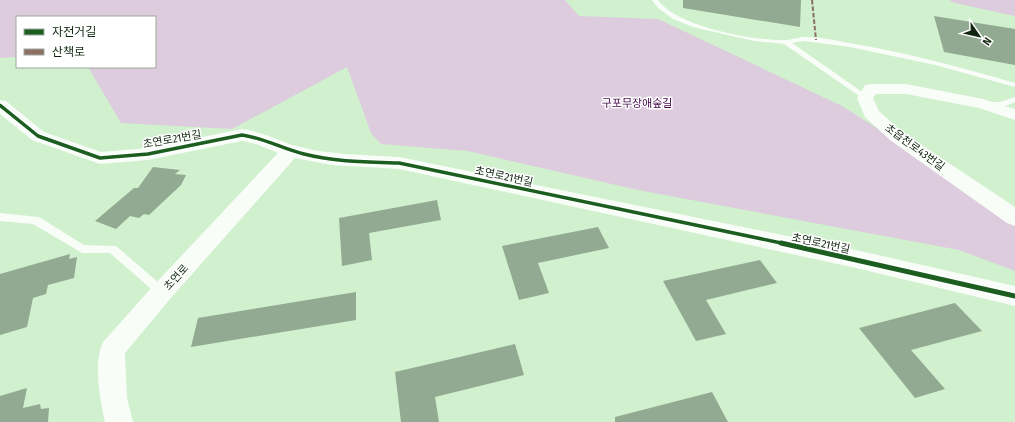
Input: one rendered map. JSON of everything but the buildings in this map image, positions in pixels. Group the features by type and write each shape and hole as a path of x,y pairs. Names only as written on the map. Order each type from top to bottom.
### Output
{"street":[{"path":"866,98 871,90 906,89 983,104 1015,115"},
{"name":"초읍천로43번길","path":"866,98 871,113 896,136 1015,218"},
{"name":"초연로21번길","path":"0,105 38,136 100,158 148,154 242,135 256,136 291,151 331,160 398,163 856,259 1015,296"},
{"name":"초연로","path":"119,422 113,398 112,350 162,292 291,151"}],"lane":[{"path":"656,0 660,7 675,18 695,26 722,33 754,39 786,42 803,39 850,45 936,63 1015,85"},
{"path":"786,42 866,98"},
{"path":"983,104 1001,105 1015,99"},
{"path":"0,217 35,220 82,249 112,249 162,292"}],"green space":[{"name":"구포무장애숲길","path":"0,0 565,0 579,16 658,19 842,106 908,148 1015,222 1015,271 959,250 638,190 468,151 381,144 371,133 347,67 232,129 121,123 89,68 156,68 156,16 16,16 16,57 0,58"},
{"path":"949,0 1015,0 1015,16 955,3"}],"marked path":[{"path":"812,0 816,40"}],"cycle path":[{"path":"0,105 38,136 100,158 148,154 242,135 249,136 305,155 331,159 399,163 856,259 1015,296"}]}
